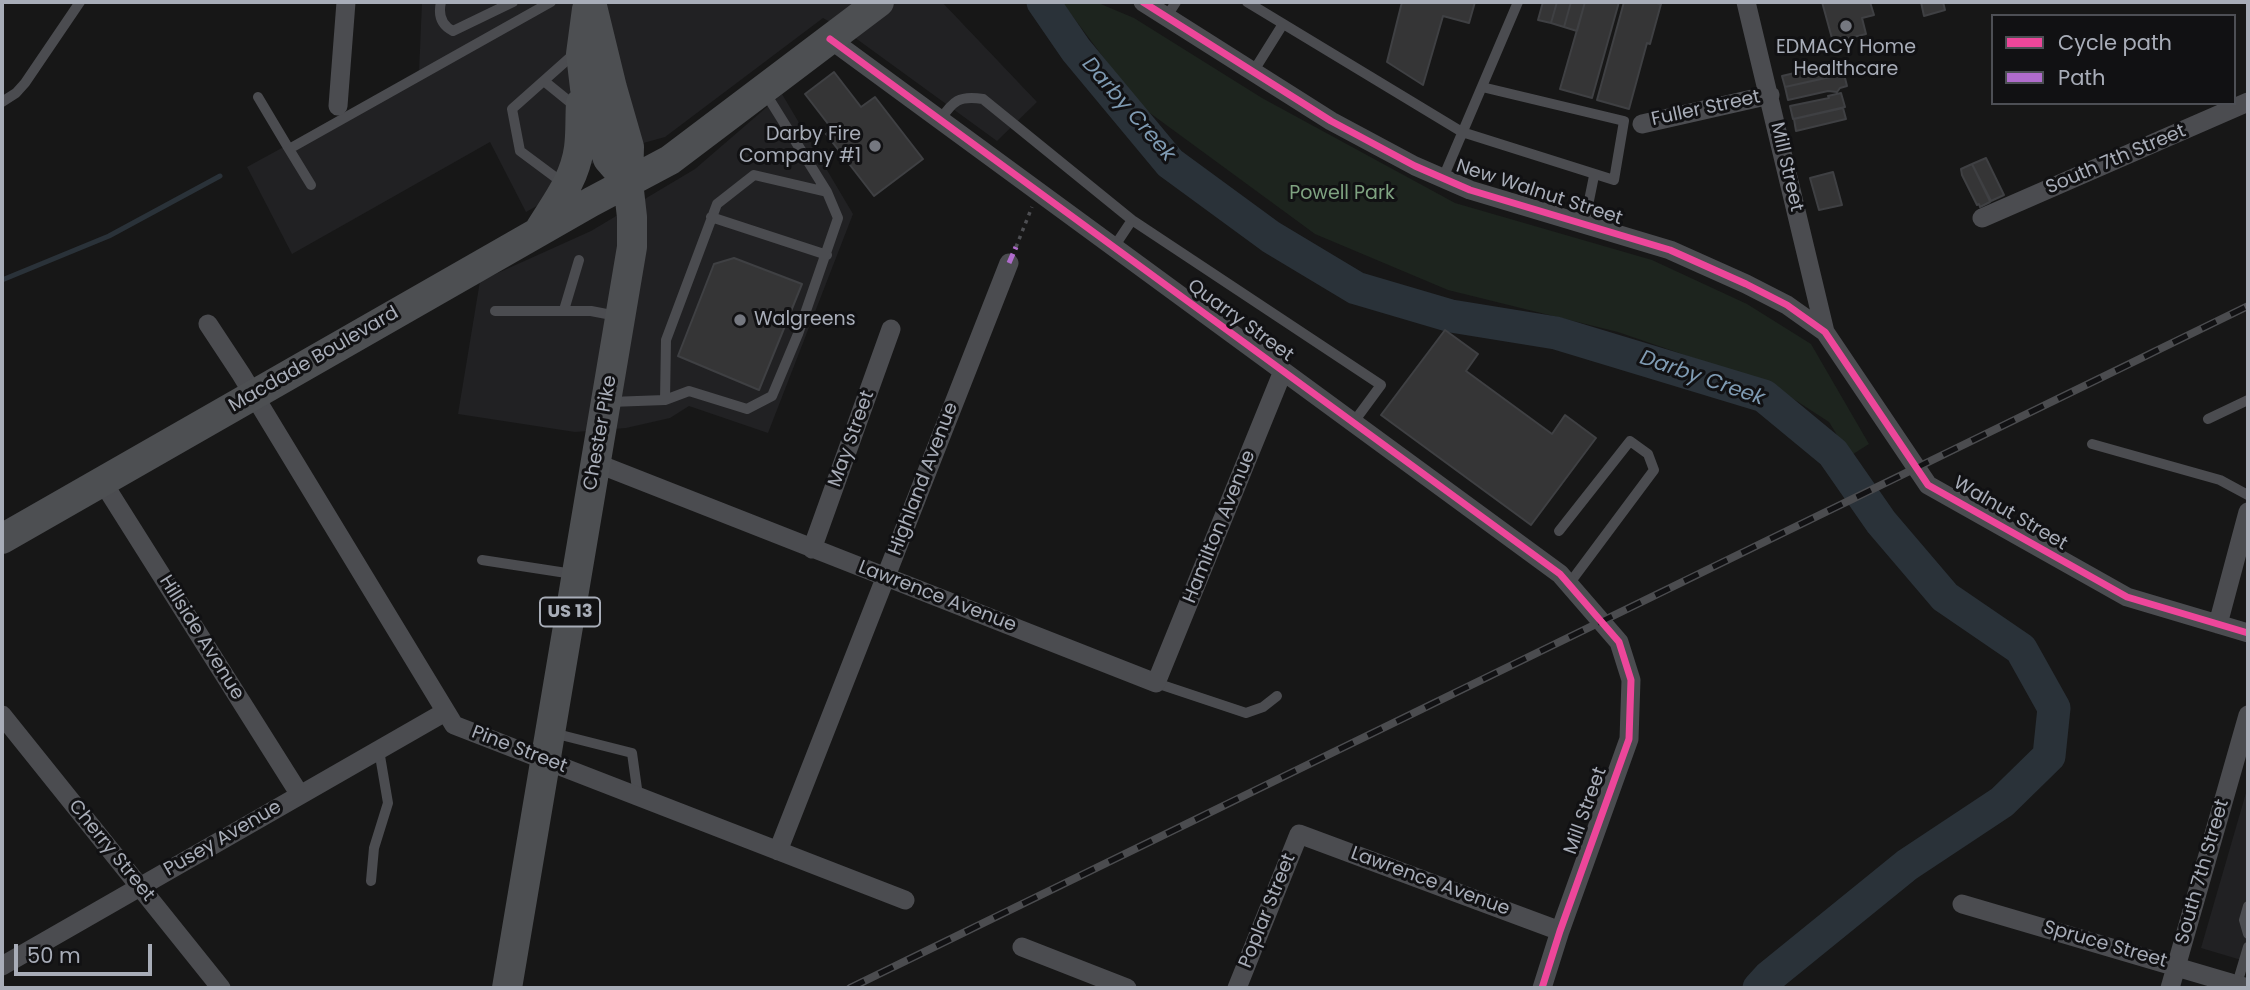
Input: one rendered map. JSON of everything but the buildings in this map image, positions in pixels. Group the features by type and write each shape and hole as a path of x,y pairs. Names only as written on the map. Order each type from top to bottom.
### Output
{"main road":[{"name":"US 13","path":"589,2 582,59 589,105 608,159 628,182"},
{"name":"US 13","path":"589,2 629,146 628,182"},
{"path":"628,182 670,160 879,2"},
{"path":"538,232 567,185 579,148 582,59"},
{"name":"Macdade Boulevard","path":"2,539 628,182"},
{"name":"Chester Pike","path":"511,987 547,746 621,317 632,240 628,182"}],"street":[{"path":"338,106 346,2"},
{"name":"New Walnut Street","path":"1143,2 1171,9 1253,72 1331,121 1443,178 1470,190 1670,250 1787,305 1825,332"},
{"name":"Mill Street","path":"1746,2 1825,332"},
{"name":"Quarry Street","path":"830,38 1560,574 1619,642"},
{"name":"Fuller Street","path":"1633,122 1770,95"},
{"name":"South 7th Street","path":"1982,218 2248,102"},
{"path":"2212,105 2229,111"},
{"name":"Highland Avenue","path":"778,851 1012,255"},
{"name":"Pine Street","path":"208,324 454,725 547,746 638,797 905,900"},
{"name":"May Street","path":"812,549 891,330"},
{"name":"Walnut Street","path":"1825,332 1928,485 2127,597 2248,633"},
{"name":"Hamilton Avenue","path":"1156,684 1283,371"},
{"name":"Lawrence Avenue","path":"596,464 1156,684"},
{"name":"Hillside Avenue","path":"102,481 300,795"},
{"path":"2218,624 2248,512"},
{"name":"Mill Street","path":"1542,988 1629,739 1631,680 1619,642"},
{"name":"Pusey Avenue","path":"2,966 445,712"},
{"name":"Cherry Street","path":"2,715 221,988"},
{"name":"South 7th Street","path":"2170,988 2248,715"},
{"name":"Lawrence Avenue","path":"1299,834 1560,931"},
{"name":"Poplar Street","path":"1237,988 1299,834"},
{"name":"Spruce Street","path":"1962,904 2243,986"},
{"path":"1022,947 1127,988"}],"lane":[{"path":"2,102 25,83 80,2"},
{"path":"441,2 439,12 443,23 453,31 513,2"},
{"path":"289,149 551,2"},
{"path":"1247,2 1462,132 1594,176 1614,180 1633,122 1482,87"},
{"path":"1443,178 1518,2"},
{"path":"1253,72 1283,24"},
{"path":"567,185 520,151 512,110 544,81 582,59"},
{"path":"544,81 581,111"},
{"path":"606,402 665,400 689,391 747,409 772,396 827,256 838,218 827,192 763,90"},
{"path":"258,97 311,185"},
{"path":"940,120 952,102 970,97 983,99 1132,220 1381,384 1353,423"},
{"path":"665,400 666,340 717,204 754,175 827,192"},
{"path":"1584,225 1594,176"},
{"path":"711,218 827,256"},
{"path":"1114,247 1132,220"},
{"path":"564,310 579,260"},
{"path":"495,310 591,310 621,317"},
{"path":"2208,418 2248,400"},
{"path":"1559,531 1630,440 1648,454 1654,470 1569,584"},
{"path":"2092,444 2220,480 2248,495"},
{"path":"482,560 577,575"},
{"name":"Lawrence Avenue","path":"1156,684 1245,713 1263,707 1277,696"},
{"path":"547,746 632,753 638,797"},
{"path":"371,881 374,848 387,814 388,803 379,750"},
{"path":"2248,906 2244,920 2248,934"},
{"path":"2243,986 2248,947"}],"path":[{"path":"1012,255 1038,192"}],"shaded area":[{"path":"422,2 942,2 1037,102 997,141 843,29 823,18 665,137 629,147 608,159 574,169 542,203 526,212 490,142 292,254 247,167 419,73"},
{"path":"782,94 853,214 768,433 689,406 670,418 626,428 575,432 458,414 480,281 591,231 695,169"},
{"path":"2248,786 2248,962 2201,948"}],"green space":[{"name":"Powell Park","path":"1062,2 1096,2 1134,18 1262,98 1455,203 1652,260 1747,304 1811,344 1869,444 1850,456 1829,422 1772,385 1618,332 1448,290 1315,234 1139,105"}],"waterway":[{"name":"Darby Creek","path":"1043,2 1076,50 1170,163 1271,237 1356,288 1451,316 1556,333 1764,396 1833,453 1881,522 1945,597 2021,649 2054,708 2049,756 2002,802 1907,865 1759,988"},
{"path":"2,280 109,236 220,176"}],"railway":[{"path":"850,988 2248,306"}],"marked path":[{"path":"1009,263 1016,247"}],"cycle path":[{"path":"1143,2 1331,121 1415,166 1470,190 1670,250 1787,305 1825,332 1928,485 2127,597 2248,633"},
{"path":"830,39 1560,574 1619,642 1631,680 1629,739 1542,988"}],"place":[{"name":"EDMACY Home Healthcare","path":"1846,26"},
{"name":"Darby Fire Company #1","path":"875,146"},
{"name":"Walgreens","path":"740,320"}]}
